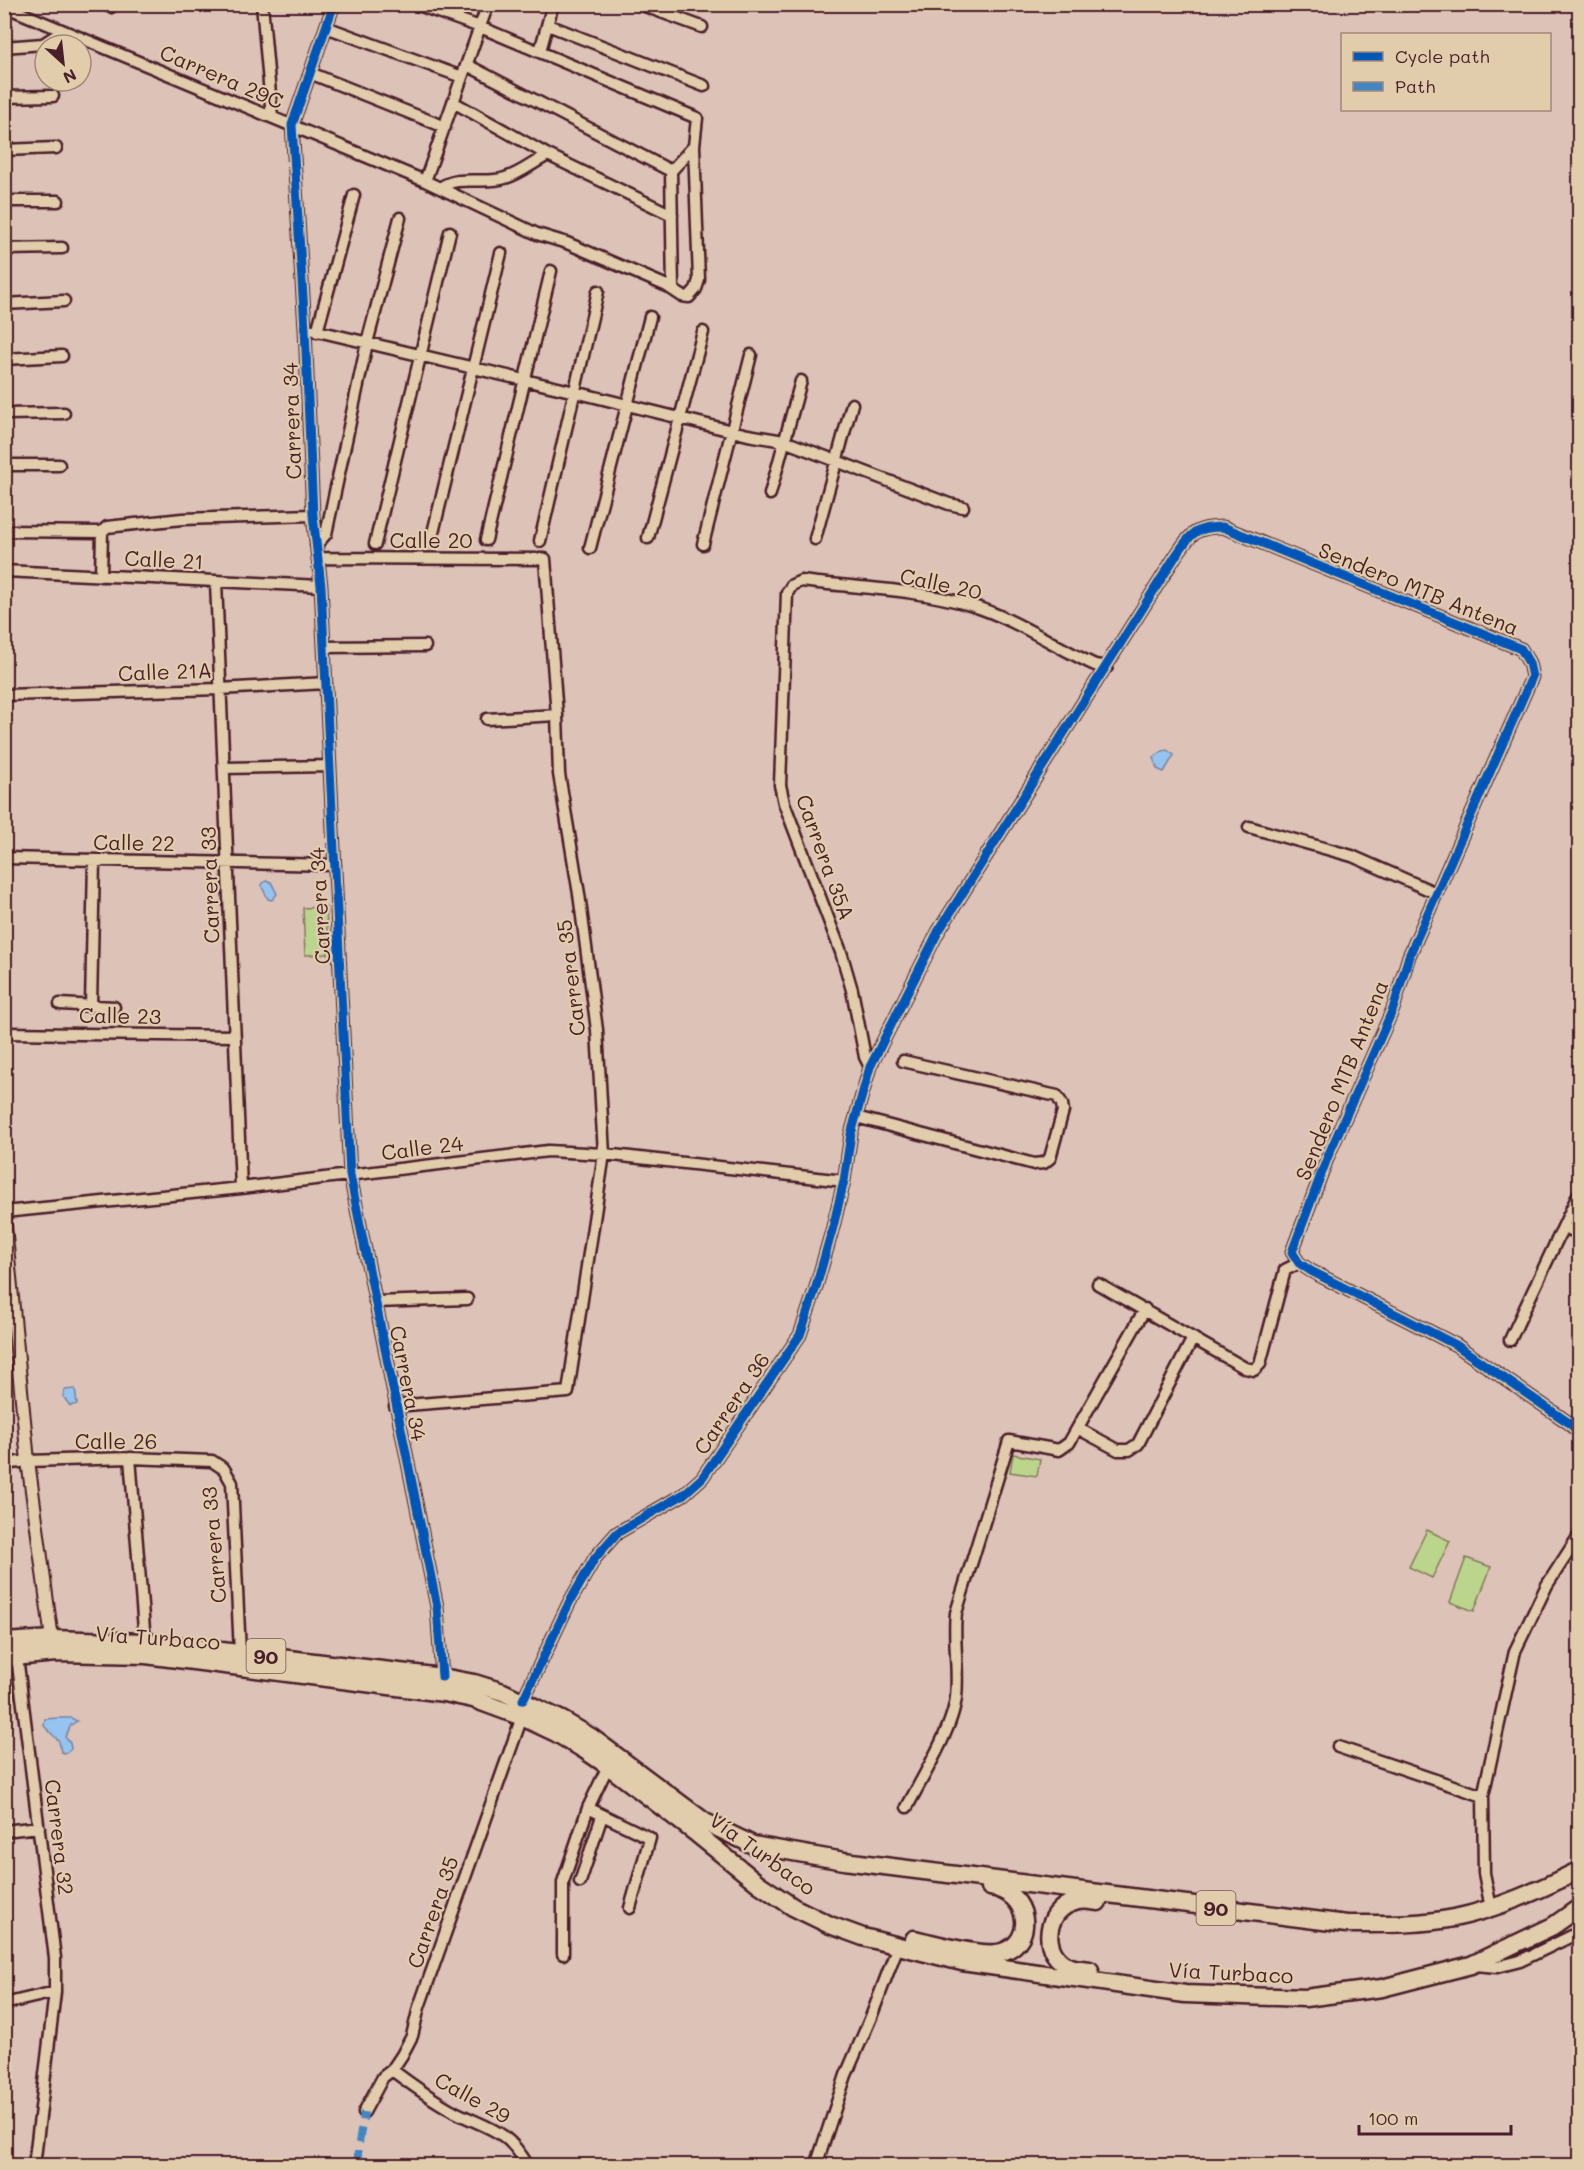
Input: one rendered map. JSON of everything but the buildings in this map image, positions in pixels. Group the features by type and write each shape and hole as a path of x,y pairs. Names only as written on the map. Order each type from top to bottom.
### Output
{"highway":[{"name":"Vía Turbaco","path":"4,1642 52,1639 145,1642 442,1677 474,1683 523,1708 556,1733 608,1766 759,1884 793,1906 830,1925 863,1937 962,1962 1185,1994 1305,1998 1382,1988 1471,1965 1553,1926 1580,1908"},
{"name":"Vía Turbaco","path":"10,1657 56,1653 158,1656 444,1693 523,1708 562,1720 591,1737 705,1822 731,1835 753,1845 844,1861 1347,1924 1405,1924 1453,1918 1491,1908 1539,1890 1580,1870"},
{"path":"844,1861 858,1873 997,1888 1006,1891 1014,1896 1022,1909 1024,1923 1021,1936 1011,1947 1003,1952 989,1954 888,1935 863,1937"},
{"path":"1185,1905 1174,1914 1075,1901 1063,1907 1054,1916 1049,1927 1052,1950 1060,1960 1071,1967 1167,1982 1185,1994"}],"street":[{"path":"262,4 272,117"},
{"path":"292,125 334,4"},
{"path":"414,4 540,51 697,118 694,146 699,280 696,289 689,297 682,296 673,290 671,171 694,146"},
{"path":"425,181 488,4"},
{"path":"540,51 554,4"},
{"path":"639,4 702,27"},
{"name":"Carrera 29C","path":"4,6 425,181 529,231 567,243 673,290"},
{"path":"548,25 704,86"},
{"path":"326,27 462,77"},
{"path":"4,47 43,44 63,31"},
{"path":"467,65 671,171"},
{"path":"310,73 444,127"},
{"path":"4,97 53,96"},
{"path":"453,102 548,155 672,215"},
{"name":"Carrera 34","path":"292,125 305,328 313,515 321,586 350,1175 437,1607 442,1677"},
{"path":"4,150 56,148"},
{"path":"440,188 456,180 496,181 508,178 548,155"},
{"path":"317,332 354,195"},
{"path":"4,201 58,201"},
{"path":"316,545 326,534 367,343 400,218"},
{"path":"375,544 450,232"},
{"path":"4,249 62,248"},
{"path":"432,541 501,253"},
{"path":"486,540 551,271"},
{"path":"540,541 598,291"},
{"path":"4,303 64,301"},
{"path":"590,548 650,317"},
{"path":"305,328 680,419 784,441 949,504 963,507"},
{"path":"648,538 703,332"},
{"path":"703,544 750,355"},
{"path":"4,359 62,356"},
{"path":"770,494 801,381"},
{"path":"815,539 852,404"},
{"path":"4,414 64,413"},
{"path":"4,465 59,465"},
{"path":"101,576 102,532 107,527 182,519 313,515"},
{"name":"Sendero MTB Antena","path":"870,1067 938,932 1191,533 1205,527 1223,527 1521,649 1529,663 1532,677 1409,956 1393,1010 1328,1156 1292,1252 1299,1263"},
{"path":"4,531 102,532"},
{"name":"Calle 20","path":"318,558 545,560"},
{"name":"Carrera 35","path":"395,1406 568,1392 604,1154 597,1030 579,894 559,774 557,715 545,560"},
{"name":"Calle 21","path":"4,571 321,586"},
{"name":"Calle 20","path":"792,585 801,581 927,596 971,605 1095,665 1107,667"},
{"name":"Carrera 33","path":"216,582 241,1188"},
{"name":"Carrera 35A","path":"792,585 788,592 780,785 783,803 841,952 852,990 865,1057 870,1067"},
{"path":"324,647 424,646"},
{"name":"Calle 21A","path":"4,695 220,689 326,683"},
{"path":"487,719 557,715"},
{"path":"224,768 330,766"},
{"path":"1249,827 1352,856 1436,893"},
{"name":"Calle 22","path":"4,858 335,865"},
{"path":"92,1005 94,861"},
{"path":"60,1004 114,1007"},
{"name":"Calle 23","path":"4,1033 235,1036"},
{"path":"856,1118 1035,1164 1044,1163 1050,1158 1063,1111 1057,1096 903,1060"},
{"name":"Carrera 36","path":"523,1708 569,1603 595,1558 617,1533 684,1494 702,1478 800,1335 816,1287 844,1181 856,1118 870,1067"},
{"name":"Calle 24","path":"4,1214 548,1151 604,1154 844,1181"},
{"path":"1510,1340 1580,1191"},
{"path":"4,1214 28,1461 52,1639"},
{"path":"1564,1227 1580,1234"},
{"path":"1098,1284 1245,1368 1254,1370 1260,1364 1285,1270 1299,1263 1456,1345 1580,1433"},
{"path":"375,1302 467,1299"},
{"path":"907,1807 953,1715 956,1695 954,1631 956,1613 1009,1441 1059,1450 1069,1443 1145,1310"},
{"path":"1079,1429 1118,1450 1129,1450 1138,1444 1193,1338"},
{"path":"130,1458 145,1642"},
{"name":"Calle 26","path":"4,1464 28,1461 130,1458 212,1461 224,1470"},
{"name":"Carrera 33","path":"224,1470 232,1483 240,1653"},
{"path":"1491,1908 1484,1873 1483,1796 1515,1651 1547,1585 1580,1534"},
{"name":"Carrera 32","path":"10,1657 39,1827 55,1958 55,1992 34,2165"},
{"name":"Carrera 35","path":"364,2112 383,2077 392,2070 412,2036 423,1996 523,1708"},
{"path":"1338,1747 1483,1796"},
{"path":"563,1954 563,1882 588,1808 608,1766"},
{"path":"588,1808 650,1838 630,1908"},
{"path":"580,1882 602,1816"},
{"path":"4,1831 39,1827"},
{"path":"1471,1965 1497,1967 1520,1961 1580,1932"},
{"path":"816,2166 846,2075 898,1946"},
{"path":"4,2004 55,1992"},
{"name":"Calle 29","path":"392,2070 453,2111 507,2137 518,2148 528,2166"},
{"path":"28,2166 34,2165"}],"green space":[{"path":"326,907 328,954 305,955 303,908"},
{"path":"1013,1454 1040,1459 1037,1476 1010,1472"},
{"path":"1427,1530 1450,1541 1432,1578 1409,1567"},
{"path":"1466,1558 1491,1567 1474,1611 1450,1602"}],"water":[{"path":"1167,750 1174,755 1164,772 1157,769 1154,757"},
{"path":"266,881 271,882 277,894 272,900 268,899 261,885"},
{"path":"75,1389 77,1404 70,1406 63,1396 65,1390"},
{"path":"71,1718 77,1721 71,1725 65,1737 71,1749 66,1753 61,1752 59,1741 44,1726 45,1719"}],"marked path":[{"path":"358,2166 358,2149 364,2112"}],"cycle path":[{"path":"334,4 292,125 305,328 313,515 321,586 350,1175 437,1607 442,1677"},
{"path":"523,1700 569,1603 595,1558 617,1533 684,1494 702,1478 800,1335 833,1227 844,1181 851,1134 870,1067 938,932 1175,557 1194,533 1206,528 1223,527 1521,649 1529,663 1532,677 1409,956 1393,1009 1328,1156 1292,1252 1299,1263 1311,1271 1456,1345 1580,1433"}]}
